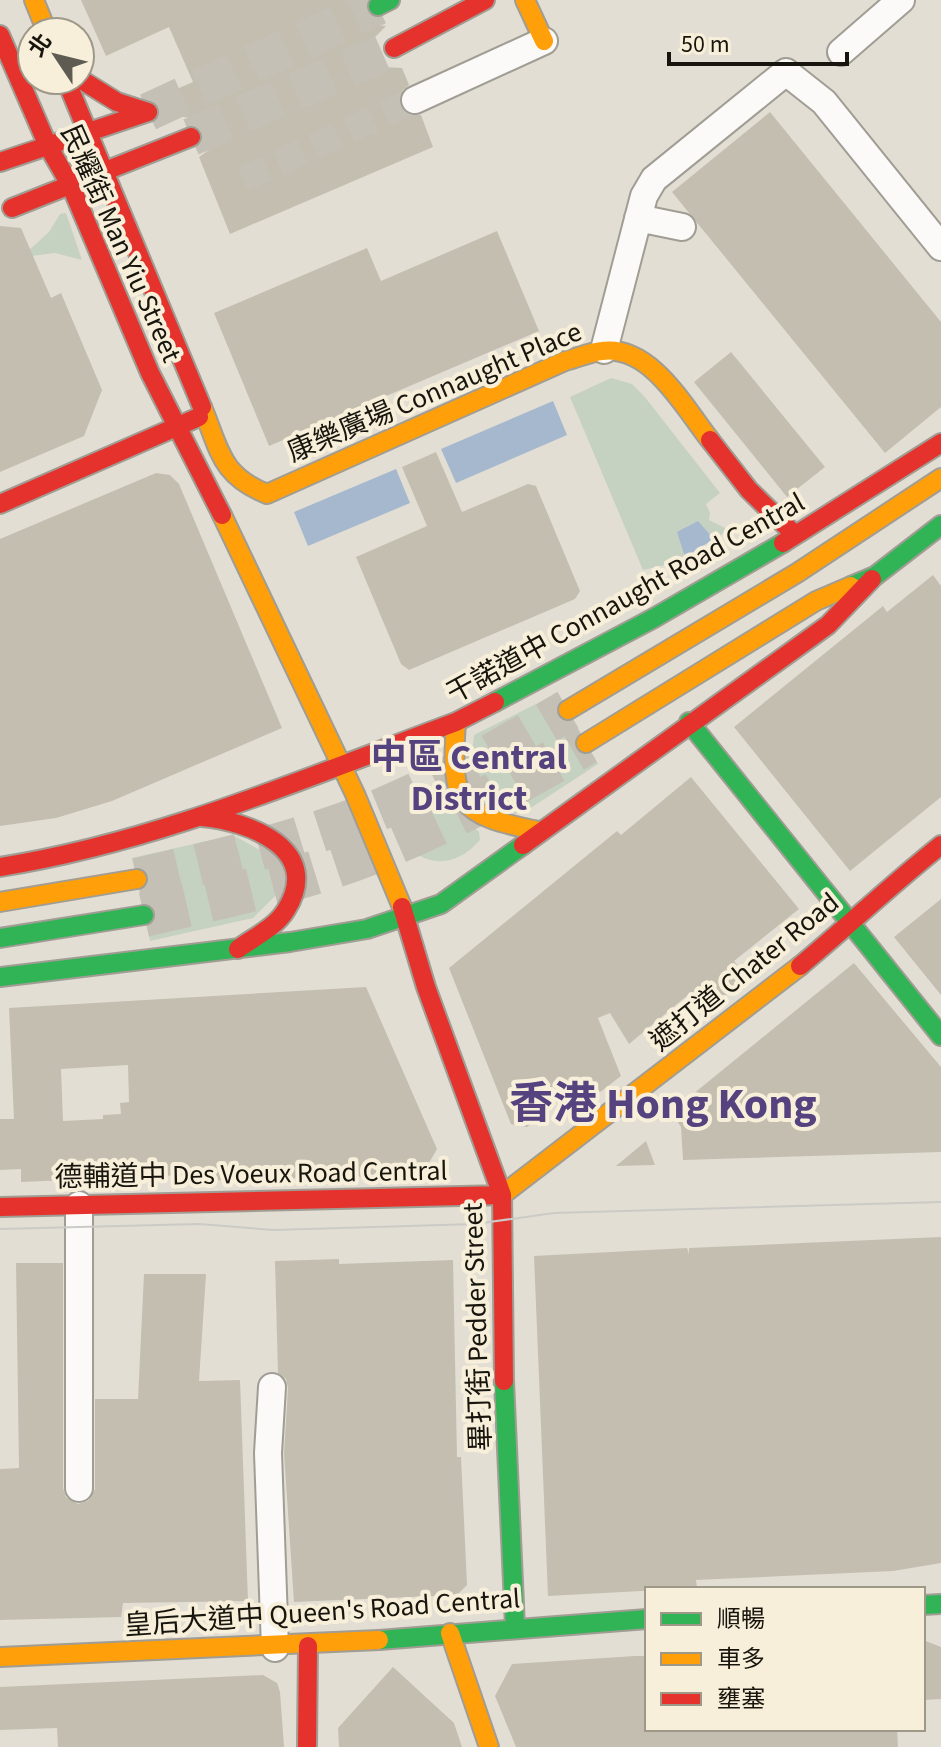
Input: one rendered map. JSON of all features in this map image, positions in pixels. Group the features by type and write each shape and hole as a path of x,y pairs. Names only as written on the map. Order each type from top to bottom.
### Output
{"main road":[{"path":"394,48 485,0"},
{"path":"525,0 544,41"},
{"name":"民耀街 Man Yiu Street","path":"0,35 48,146 71,186 177,429"},
{"path":"0,162 148,112 117,102 96,89"},
{"name":"民耀街 Man Yiu Street","path":"72,96 203,414"},
{"path":"12,208 191,137"},
{"name":"康樂廣場 Connaught Place","path":"203,414 232,477 264,500 560,363 604,350 629,354 651,367 749,490 795,535"},
{"path":"0,504 177,429 203,414"},
{"path":"177,429 343,766"},
{"name":"干諾道中 Connaught Road Central","path":"0,867 51,859 200,817 456,722 600,649 842,509 941,443"},
{"path":"568,710 797,573 941,478"},
{"path":"0,977 351,934 407,919 441,904 689,722 828,625 875,576 941,525"},
{"path":"249,572 252,538"},
{"path":"586,743 816,601 875,576"},
{"path":"456,722 452,767 457,795 492,822 539,831"},
{"path":"689,722 941,1036"},
{"path":"385,768 402,743"},
{"name":"畢打街 Pedder Street","path":"343,766 407,919 426,987 502,1195 504,1378 515,1627"},
{"path":"374,841 376,789"},
{"path":"200,817 244,823 265,831 279,842 289,857 294,875 293,893 285,910 273,924 238,949"},
{"name":"遮打道 Chater Road","path":"502,1195 852,923 875,897 941,845"},
{"path":"387,870 424,884 484,870"},
{"path":"0,902 137,879"},
{"path":"836,904 875,897"},
{"path":"0,938 144,915"},
{"name":"德輔道中 Des Voeux Road Central","path":"0,1207 502,1195"},
{"name":"皇后大道中 Queen's Road Central","path":"0,1657 275,1648 645,1619"},
{"path":"450,1633 489,1747"},
{"path":"307,1747 308,1646"}],"street":[{"path":"841,52 901,0"},
{"path":"415,100 544,41"},
{"path":"604,350 644,196 654,179 786,72 824,102 941,247"},
{"path":"638,218 682,227"},
{"path":"79,1205 79,1488"},
{"path":"272,1387 268,1453 275,1648"}],"green space":[{"path":"66,213 82,260 55,253 31,256 27,252 49,232 60,214"},
{"path":"611,378 632,384 644,396 720,493 706,504 709,520 729,530 674,563 643,570 570,397"},
{"path":"558,693 598,764 526,811 515,814 468,789 474,735"},
{"path":"421,786 433,789 479,832 480,840 458,857 438,861 419,855 405,843 396,827 395,810 403,795"},
{"path":"233,835 276,859 278,893 253,918 150,941 132,858"}],"water":[{"path":"553,401 567,435 456,483 441,449"},
{"path":"396,469 410,503 308,546 294,512"},
{"path":"698,521 714,539 685,557 677,532"}],"building":[{"path":"81,0 358,0 358,15 365,24 386,26 375,37 374,58 383,67 402,68 409,85 402,91 400,106 406,113 421,115 433,147 230,234 199,157 209,150 212,130 204,119 183,117 172,91 193,82 169,27 106,56 96,34 96,16 88,16"},
{"path":"770,112 941,322 941,407 885,453 672,192"},
{"path":"0,226 21,228 51,298 61,293 102,390 84,436 0,472"},
{"path":"497,231 539,331 269,446 214,313 367,248 381,281"},
{"path":"731,352 825,467 787,497 694,382"},
{"path":"436,452 462,512 528,484 536,486 580,591 575,599 409,670 401,664 356,557 427,526 402,467"},
{"path":"156,473 170,475 179,484 282,728 112,801 56,818 0,826 0,539"},
{"path":"933,575 941,586 941,797 850,871 734,727 883,606 887,612"},
{"path":"691,777 799,909 734,961 748,978 703,1013 688,995 629,1044 610,1013 598,1018 621,1076 595,1096 582,1082 527,1127 511,1124 449,968 617,831 621,835"},
{"path":"941,899 941,995 894,937"},
{"path":"854,963 941,1067 941,1152 683,1160 681,1127 671,1112"},
{"path":"366,987 437,1149 422,1175 185,1181 185,1175 21,1182 21,1169 0,1170 0,1119 14,1119 9,1008","holes":["128,1065 129,1102 120,1103 121,1114 103,1115 103,1119 63,1121 61,1069"]},
{"path":"646,1141 655,1165 616,1166"},
{"path":"941,1237 941,1563 893,1571 696,1580 697,1587 645,1587 645,1591 548,1596 534,1256 687,1248 689,1254 689,1248"},
{"path":"339,1259 339,1264 453,1260 457,1457 461,1457 467,1585 457,1595 294,1602 284,1453 288,1388 286,1379 278,1373 275,1261"},
{"path":"16,1263 63,1263 63,1488 66,1497 78,1504 88,1501 95,1489 95,1399 138,1399 144,1274 206,1274 199,1381 240,1380 248,1601 123,1603 121,1617 0,1620 0,1469 19,1468"},
{"path":"925,1641 941,1647 941,1699 925,1700"},
{"path":"645,1656 645,1731 897,1731 898,1747 516,1747 495,1696 512,1664"},
{"path":"393,1667 454,1723 462,1747 339,1747 338,1728"},
{"path":"263,1675 277,1683 280,1692 284,1747 58,1747 57,1728 0,1730 0,1687"}],"tunnel":[{"path":"148,112 378,6"},
{"path":"191,137 394,48"},
{"path":"243,179 415,100"},
{"path":"137,879 267,847 373,812 459,772 568,710"},
{"path":"144,915 286,881 368,854 452,817 586,743"}],"tram line":[{"path":"0,1229 199,1224 274,1230 475,1224 554,1213 941,1202"}],"traffic: fast":[{"path":"378,6 390,0"},
{"path":"851,586 875,576 941,525"},
{"path":"495,702 654,618 783,543"},
{"path":"689,722 941,1036"},
{"path":"0,977 290,942 367,929 441,904 523,845"},
{"path":"0,938 144,915"},
{"path":"504,1381 515,1627"},
{"path":"925,1605 941,1604"},
{"path":"379,1640 645,1619"}],"traffic: slow":[{"path":"34,0 40,16"},
{"path":"525,0 544,41"},
{"path":"202,407 224,460 251,487 267,494 565,361 602,351 620,352 651,368 665,381 710,440"},
{"path":"568,710 797,573 941,478"},
{"path":"222,515 355,794 402,907"},
{"path":"586,743 816,601 851,586"},
{"path":"456,722 455,771 458,788 465,801 491,819 539,831"},
{"path":"0,902 137,879"},
{"path":"502,1195 800,966"},
{"path":"450,1633 489,1747"},
{"path":"0,1657 379,1640"}],"traffic: jam":[{"path":"394,48 485,0"},
{"path":"0,35 48,146 71,186 150,373 222,515"},
{"path":"96,89 117,102 148,112"},
{"path":"73,96 202,407"},
{"path":"0,162 148,112"},
{"path":"12,208 191,137"},
{"path":"0,504 199,417"},
{"path":"710,440 749,490 795,535"},
{"path":"783,543 941,443"},
{"path":"523,845 828,625 872,579"},
{"path":"0,867 59,856 174,825 456,722 495,702"},
{"path":"202,817 259,832 276,842 288,855 295,870 295,889 286,910 270,927 238,949"},
{"path":"800,966 941,845"},
{"path":"402,907 426,987 502,1195 504,1381"},
{"path":"0,1207 502,1195"},
{"path":"307,1747 308,1646"}],"district":[{"name":"中區 Central District","path":"469,776"},
{"name":"香港 Hong Kong","path":"663,1103"}]}
